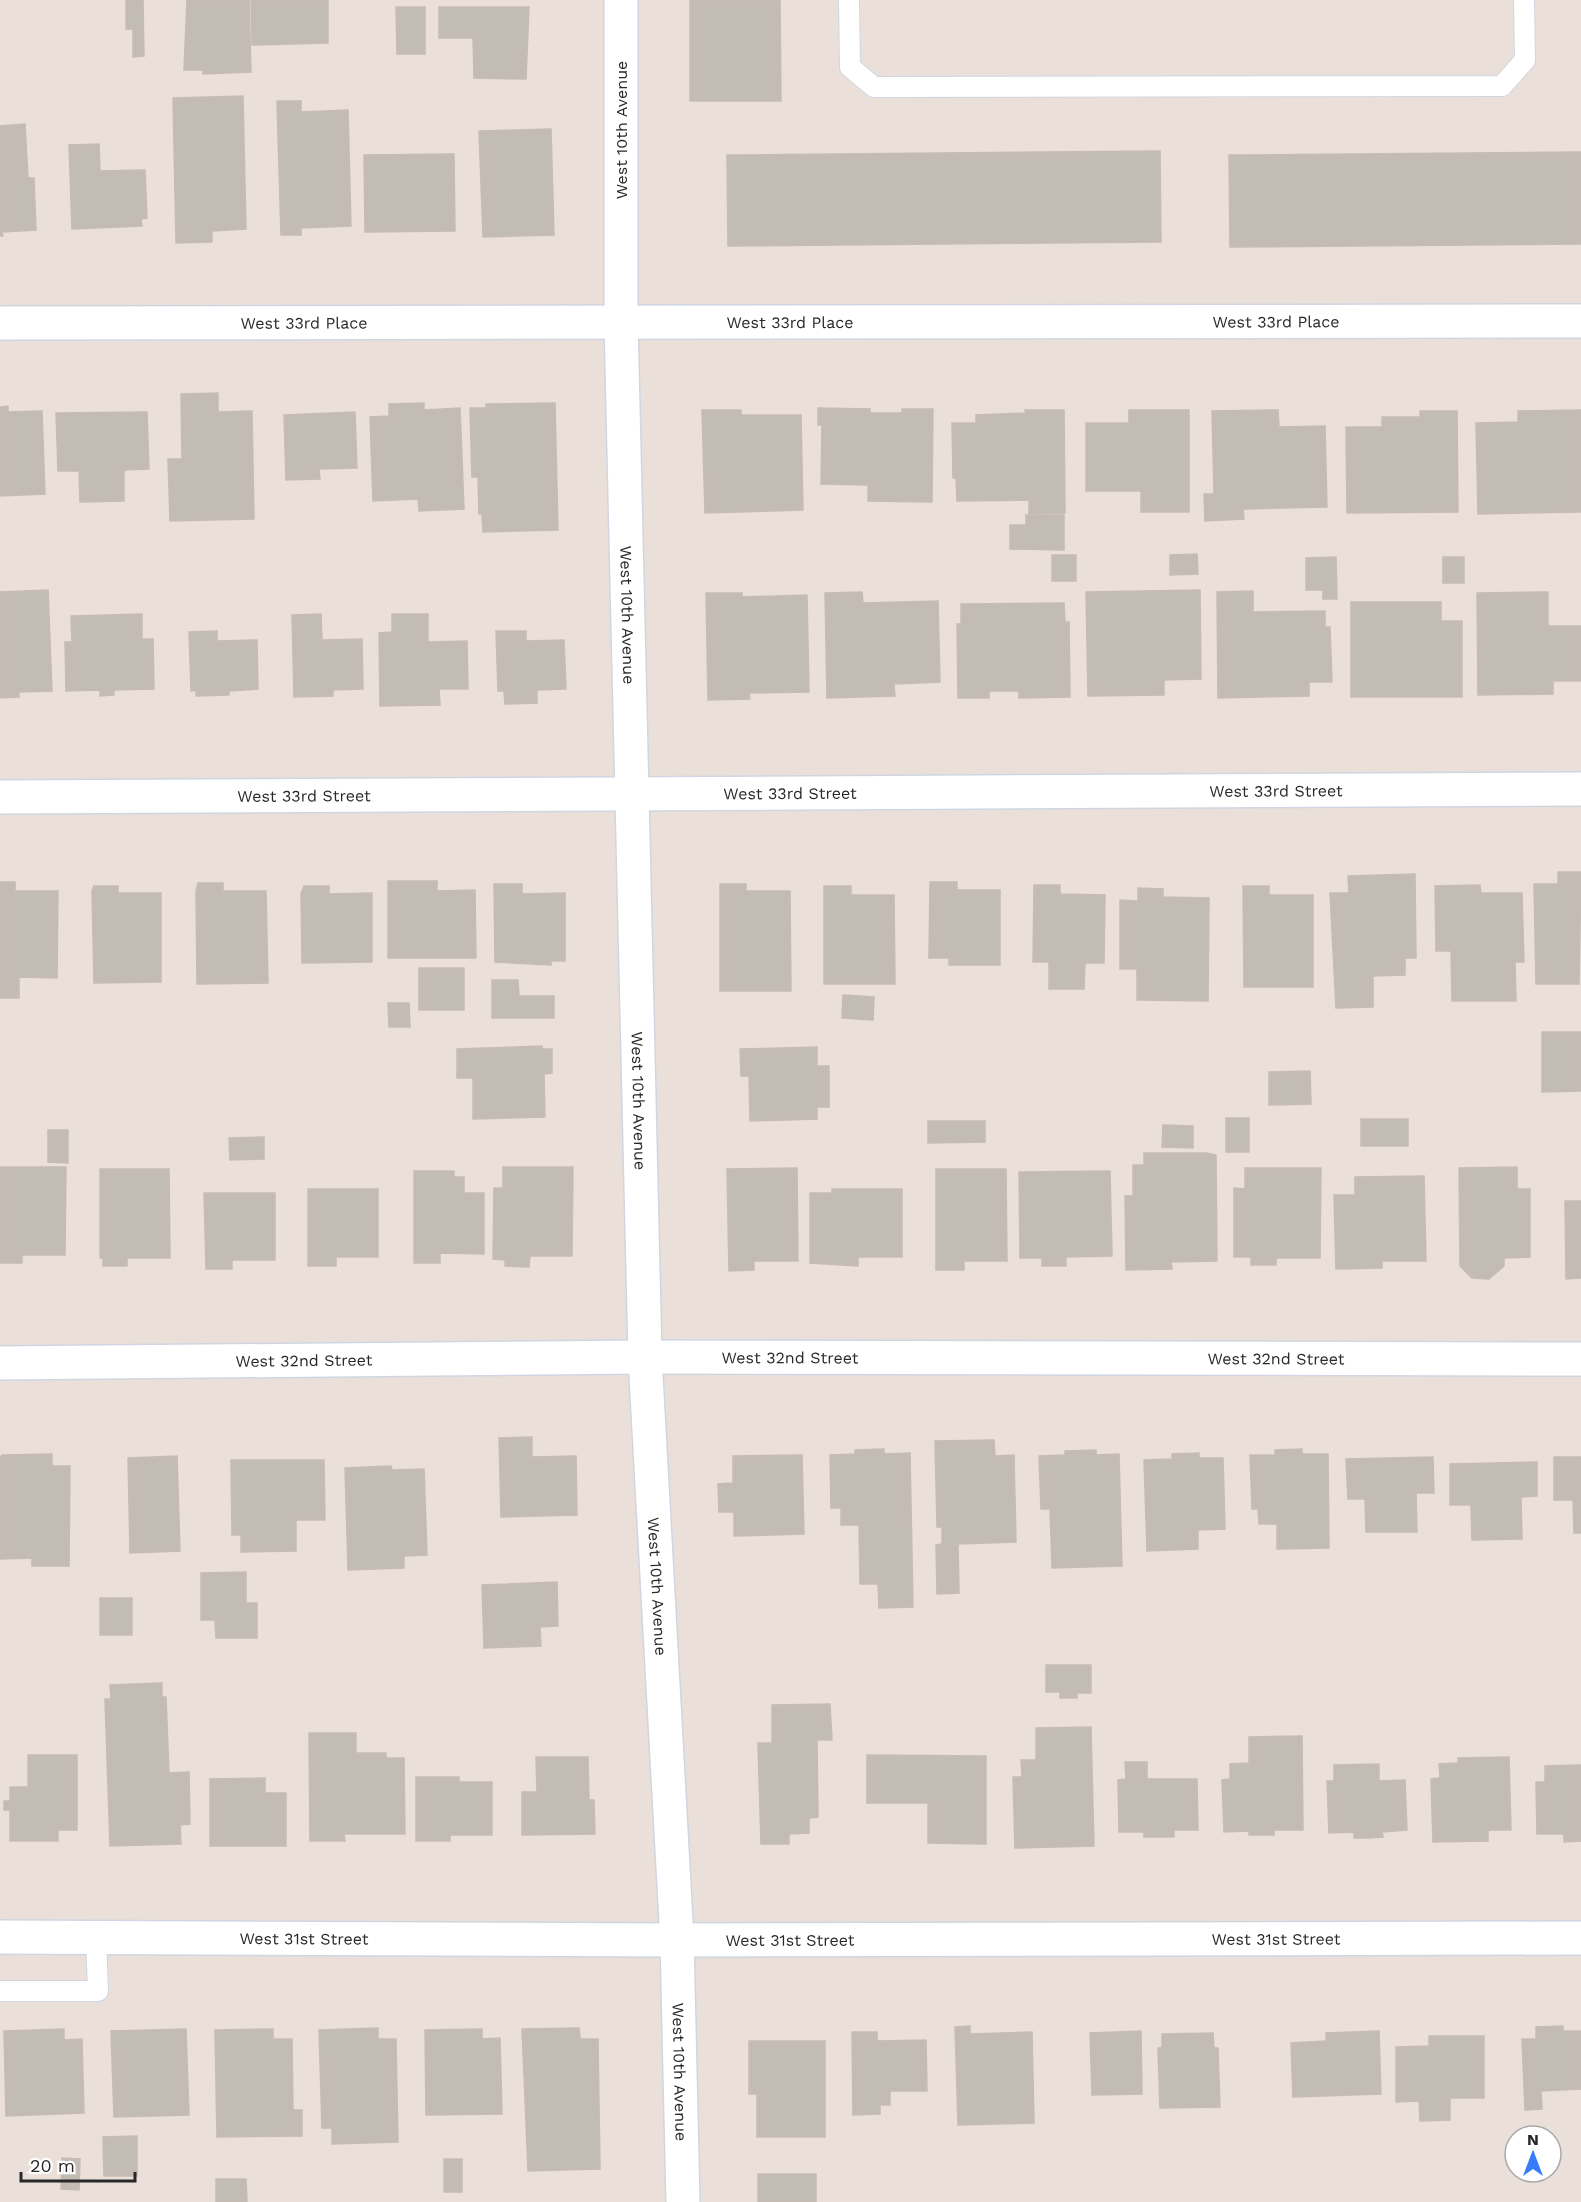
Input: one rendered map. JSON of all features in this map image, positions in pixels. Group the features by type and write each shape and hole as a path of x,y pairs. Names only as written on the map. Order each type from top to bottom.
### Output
{"street":[{"name":"West 10th Avenue","path":"621,0 621,321 645,1357 677,1940 683,2202"},
{"name":"West 33rd Place","path":"0,323 1581,321"},
{"name":"West 33rd Street","path":"0,796 633,795 1581,789"},
{"name":"West 32nd Street","path":"0,1363 645,1357 1581,1359"},
{"name":"West 31st Street","path":"0,1936 677,1940 1581,1938"}],"lane":[{"path":"849,0 850,67 874,87 933,87 1502,86 1525,60 1524,0"},
{"path":"0,1991 98,1991 96,1937"}],"building":[{"path":"126,0 143,0 144,56 133,57 133,29 126,29"},
{"path":"187,0 249,0 251,72 203,74 203,70 184,70"},
{"path":"251,0 328,0 328,43 252,45"},
{"path":"690,0 780,0 781,101 690,101"},
{"path":"396,7 425,7 425,54 397,54"},
{"path":"439,7 529,7 526,79 474,78 473,38 439,38"},
{"path":"243,96 246,229 212,231 212,242 176,243 173,98"},
{"path":"277,101 301,101 301,112 348,110 351,226 301,228 301,235 281,235"},
{"path":"25,124 28,178 34,178 36,230 2,232 3,236 0,236 0,126"},
{"path":"551,129 554,235 483,237 479,131"},
{"path":"99,144 100,171 145,170 147,218 141,219 142,226 72,229 69,145"},
{"path":"1160,151 1161,242 728,246 727,155"},
{"path":"1581,152 1581,244 1230,247 1229,155"},
{"path":"454,154 455,231 365,232 364,155"},
{"path":"218,393 218,412 252,411 254,519 170,521 168,459 182,459 181,394"},
{"path":"424,403 424,410 460,408 464,509 419,511 418,499 373,501 370,417 389,416 389,404"},
{"path":"555,403 558,530 483,532 482,514 479,514 478,477 472,477 470,408 486,408 486,404"},
{"path":"8,406 8,412 42,411 45,494 0,496 0,407"},
{"path":"818,408 870,409 870,413 902,413 902,409 933,409 932,502 868,501 868,485 821,484 822,425 818,425"},
{"path":"702,410 741,410 741,415 801,415 803,510 705,513"},
{"path":"1025,410 1064,410 1065,513 1029,514 1029,500 957,501 956,478 953,478 952,423 976,423 976,415 1026,413"},
{"path":"1129,410 1189,410 1189,512 1141,512 1141,491 1086,491 1086,423 1129,423"},
{"path":"1278,410 1279,427 1325,426 1327,507 1243,509 1244,519 1205,521 1204,494 1214,494 1212,411"},
{"path":"1581,410 1581,512 1478,514 1476,423 1518,422 1518,411"},
{"path":"1420,411 1457,411 1458,512 1347,513 1346,427 1382,427 1382,417 1420,417"},
{"path":"147,412 149,469 124,470 124,501 80,502 79,471 58,471 56,413"},
{"path":"355,412 357,468 319,469 320,479 286,480 284,415"},
{"path":"1026,515 1064,515 1064,550 1010,549 1010,525 1026,525"},
{"path":"1197,554 1198,574 1170,575 1170,555"},
{"path":"1052,555 1076,555 1076,581 1052,581"},
{"path":"1336,557 1337,599 1323,599 1323,590 1306,590 1306,558"},
{"path":"1443,557 1464,557 1464,583 1443,583"},
{"path":"48,590 52,691 19,692 19,697 0,698 0,592"},
{"path":"1200,590 1201,679 1164,680 1164,695 1088,696 1086,592"},
{"path":"1253,591 1253,612 1325,611 1325,627 1330,627 1332,682 1309,682 1309,696 1218,698 1217,592"},
{"path":"862,592 863,603 938,601 940,682 894,684 895,696 827,698 825,593"},
{"path":"1548,592 1548,626 1581,626 1581,681 1553,681 1553,694 1478,695 1477,593"},
{"path":"706,593 742,593 742,597 807,595 809,692 749,693 750,699 708,700"},
{"path":"1351,602 1441,602 1441,621 1462,621 1462,697 1351,697"},
{"path":"1064,603 1065,622 1069,622 1070,697 1019,698 1019,691 989,691 989,698 958,698 957,624 961,624 961,604"},
{"path":"142,614 142,639 153,639 154,689 114,690 114,695 100,696 100,690 66,691 65,642 72,642 71,616"},
{"path":"321,614 322,640 362,639 363,689 333,690 333,696 294,697 292,615"},
{"path":"392,614 428,614 428,642 467,641 468,689 439,689 440,705 380,706 379,633 392,632"},
{"path":"217,631 217,641 257,640 258,689 229,691 229,695 196,696 196,690 191,691 189,632"},
{"path":"496,631 526,631 526,641 564,640 566,689 537,690 537,703 505,704 504,691 498,691"},
{"path":"1558,872 1581,872 1579,984 1536,984 1534,884 1558,884"},
{"path":"1415,874 1416,958 1405,958 1405,975 1373,976 1373,1007 1336,1008 1330,893 1349,893 1348,876"},
{"path":"388,881 437,881 437,891 475,890 476,958 388,958"},
{"path":"0,882 15,882 15,891 58,891 57,978 19,977 19,998 0,998"},
{"path":"930,882 957,882 957,890 1000,890 1000,965 949,965 949,958 929,958"},
{"path":"198,883 223,883 223,891 266,891 268,983 197,984 196,891"},
{"path":"494,884 522,884 522,894 565,893 565,961 551,961 551,965 495,962"},
{"path":"720,884 746,884 746,891 790,891 791,991 720,991"},
{"path":"1034,885 1060,885 1060,894 1105,895 1104,963 1085,963 1084,989 1049,989 1049,962 1033,962"},
{"path":"1480,885 1481,893 1522,893 1524,962 1515,962 1516,1001 1452,1001 1451,951 1436,951 1435,886"},
{"path":"94,886 118,886 118,893 161,893 161,982 94,983 92,891"},
{"path":"304,886 329,886 329,894 372,893 372,962 302,963 301,894"},
{"path":"824,886 851,886 851,895 894,895 895,984 824,984"},
{"path":"1243,886 1269,886 1269,895 1313,895 1313,987 1244,987"},
{"path":"1138,888 1163,889 1163,897 1209,898 1208,1001 1137,1000 1137,969 1120,969 1120,900 1138,901"},
{"path":"419,968 464,968 464,1010 419,1010"},
{"path":"492,980 518,980 519,996 554,996 554,1018 492,1018"},
{"path":"843,995 874,997 873,1020 842,1018"},
{"path":"388,1003 409,1003 410,1027 389,1027"},
{"path":"1542,1032 1581,1032 1581,1091 1542,1092"},
{"path":"542,1046 542,1049 552,1049 552,1073 544,1074 545,1117 473,1119 473,1078 457,1078 457,1049"},
{"path":"817,1047 817,1066 829,1066 829,1107 817,1107 817,1119 750,1121 749,1076 741,1076 740,1049"},
{"path":"1310,1071 1311,1104 1269,1105 1269,1072"},
{"path":"1226,1118 1249,1118 1249,1152 1226,1152"},
{"path":"1361,1119 1408,1119 1408,1146 1361,1146"},
{"path":"928,1121 985,1121 985,1142 928,1143"},
{"path":"1163,1125 1193,1126 1193,1148 1162,1147"},
{"path":"48,1130 68,1130 68,1163 48,1162"},
{"path":"264,1137 264,1159 230,1160 229,1138"},
{"path":"1144,1153 1216,1155 1217,1261 1171,1262 1172,1269 1126,1270 1125,1196 1133,1196 1133,1165 1144,1165"},
{"path":"0,1167 66,1167 65,1255 22,1255 22,1263 0,1263"},
{"path":"503,1167 573,1167 572,1256 530,1256 529,1267 505,1266 505,1260 493,1259 494,1188 503,1188"},
{"path":"1517,1167 1517,1189 1530,1189 1530,1257 1504,1258 1504,1266 1489,1279 1472,1278 1460,1266 1459,1168"},
{"path":"797,1168 798,1261 754,1261 754,1270 729,1271 727,1169"},
{"path":"1245,1168 1321,1168 1320,1258 1276,1258 1276,1265 1251,1265 1251,1257 1234,1257 1234,1188 1245,1189"},
{"path":"100,1169 169,1169 170,1258 127,1258 127,1266 103,1266 103,1258 100,1258"},
{"path":"936,1169 1006,1169 1007,1261 964,1261 964,1270 936,1270"},
{"path":"414,1171 454,1171 454,1177 464,1177 464,1193 484,1193 484,1254 440,1253 440,1263 414,1263"},
{"path":"1110,1171 1112,1256 1066,1257 1066,1266 1042,1266 1042,1258 1020,1258 1019,1172"},
{"path":"1424,1176 1426,1261 1382,1261 1382,1268 1336,1269 1334,1195 1355,1195 1355,1177"},
{"path":"308,1189 378,1189 378,1257 336,1257 336,1266 308,1266"},
{"path":"832,1189 902,1189 902,1257 858,1257 858,1266 810,1263 810,1193 832,1193"},
{"path":"204,1193 275,1193 275,1260 232,1260 232,1269 206,1269"},
{"path":"1565,1201 1581,1201 1581,1278 1566,1279"},
{"path":"532,1437 532,1457 576,1456 577,1515 501,1517 499,1438"},
{"path":"994,1440 995,1456 1014,1455 1016,1542 958,1544 959,1593 937,1594 936,1545 942,1544 942,1527 937,1527 935,1441"},
{"path":"884,1449 884,1454 910,1453 913,1607 879,1608 878,1584 860,1584 859,1525 841,1525 841,1508 831,1508 830,1455 855,1454 855,1450"},
{"path":"1302,1449 1302,1454 1328,1454 1329,1548 1277,1549 1277,1524 1259,1524 1258,1509 1252,1509 1250,1455 1275,1455 1275,1450"},
{"path":"1096,1450 1096,1455 1119,1454 1122,1566 1052,1568 1050,1509 1041,1509 1039,1456 1065,1455 1065,1451"},
{"path":"1199,1453 1199,1458 1223,1458 1225,1529 1198,1530 1198,1549 1147,1551 1144,1460 1172,1459 1172,1454"},
{"path":"52,1454 52,1466 70,1466 69,1566 32,1566 32,1558 0,1559 0,1458 2,1455"},
{"path":"802,1455 804,1534 734,1536 734,1512 719,1512 718,1484 733,1483 733,1456"},
{"path":"177,1456 180,1551 130,1553 128,1458"},
{"path":"1433,1457 1434,1493 1416,1493 1417,1532 1366,1532 1365,1499 1348,1499 1346,1459"},
{"path":"1554,1457 1581,1457 1581,1533 1574,1533 1573,1500 1554,1500"},
{"path":"231,1460 324,1460 325,1520 296,1520 296,1551 241,1552 241,1535 232,1535"},
{"path":"1537,1462 1537,1496 1521,1497 1522,1539 1472,1540 1471,1505 1450,1505 1450,1464"},
{"path":"391,1466 392,1470 424,1469 427,1555 404,1556 404,1568 348,1570 345,1468"},
{"path":"246,1572 246,1603 257,1603 257,1638 216,1638 215,1620 201,1620 201,1573"},
{"path":"557,1582 558,1626 540,1627 541,1646 484,1648 482,1585"},
{"path":"100,1598 132,1598 132,1635 100,1635"},
{"path":"1046,1665 1091,1665 1091,1693 1077,1693 1077,1698 1060,1698 1060,1692 1046,1692"},
{"path":"162,1683 162,1697 166,1697 169,1773 189,1772 190,1824 180,1825 181,1844 110,1846 105,1699 111,1699 110,1685"},
{"path":"830,1704 832,1740 817,1740 818,1817 809,1818 809,1833 789,1834 789,1844 761,1844 758,1743 772,1743 772,1705"},
{"path":"1091,1727 1094,1846 1015,1848 1013,1777 1022,1777 1021,1760 1036,1760 1036,1728"},
{"path":"309,1733 356,1733 356,1753 386,1753 386,1758 404,1758 405,1834 344,1834 345,1841 310,1841"},
{"path":"1302,1736 1303,1830 1274,1830 1274,1835 1249,1835 1249,1831 1224,1832 1222,1780 1230,1779 1230,1764 1249,1763 1249,1737"},
{"path":"28,1755 77,1755 77,1830 58,1830 58,1841 10,1841 10,1810 4,1810 4,1801 10,1801 10,1787 28,1787"},
{"path":"867,1755 986,1756 986,1844 928,1843 928,1803 867,1803"},
{"path":"536,1757 588,1757 589,1800 594,1800 595,1834 522,1835 522,1792 537,1792"},
{"path":"1509,1757 1511,1830 1488,1830 1488,1841 1433,1842 1431,1779 1440,1778 1439,1764 1458,1763 1458,1758"},
{"path":"1125,1762 1147,1762 1147,1779 1197,1779 1198,1830 1174,1830 1174,1837 1144,1837 1144,1832 1119,1832 1118,1780 1126,1779"},
{"path":"1379,1764 1379,1781 1405,1780 1407,1830 1382,1832 1383,1837 1369,1838 1354,1838 1354,1832 1329,1833 1327,1781 1334,1781 1334,1765"},
{"path":"1581,1765 1581,1841 1564,1842 1564,1834 1537,1834 1536,1782 1545,1782 1545,1766"},
{"path":"416,1777 459,1777 459,1782 492,1782 492,1835 450,1835 450,1841 416,1841"},
{"path":"265,1778 265,1793 286,1793 286,1846 210,1846 210,1779"},
{"path":"970,2026 970,2034 1032,2032 1034,2123 958,2125 955,2027"},
{"path":"1563,2026 1563,2031 1581,2031 1581,2089 1541,2091 1542,2109 1525,2110 1522,2039 1536,2039 1536,2027"},
{"path":"378,2028 378,2039 396,2039 398,2142 332,2144 332,2128 322,2128 319,2030"},
{"path":"579,2028 580,2039 598,2039 600,2169 528,2171 522,2029"},
{"path":"64,2029 64,2040 82,2039 84,2113 6,2116 4,2031"},
{"path":"186,2029 189,2115 114,2117 111,2031"},
{"path":"273,2029 273,2039 292,2039 293,2110 302,2110 302,2136 217,2137 215,2030"},
{"path":"482,2029 482,2039 500,2038 502,2114 426,2115 425,2030"},
{"path":"1141,2031 1142,2094 1092,2095 1090,2033"},
{"path":"1379,2031 1381,2094 1293,2097 1291,2043 1326,2041 1326,2033"},
{"path":"852,2032 877,2032 877,2041 926,2040 927,2091 890,2091 890,2105 880,2105 880,2114 853,2115"},
{"path":"1213,2033 1214,2048 1218,2048 1220,2107 1160,2108 1158,2048 1162,2048 1162,2034"},
{"path":"1429,2036 1484,2036 1484,2098 1450,2098 1450,2120 1420,2121 1419,2101 1396,2102 1396,2047 1429,2046"},
{"path":"749,2041 825,2041 825,2137 757,2137 757,2094 749,2094"},
{"path":"137,2136 137,2176 104,2176 103,2137"},
{"path":"62,2158 80,2159 79,2190 61,2189"},
{"path":"444,2159 462,2159 462,2192 444,2192"},
{"path":"758,2174 816,2174 816,2202 758,2202"},
{"path":"216,2179 246,2179 247,2202 216,2202"}]}
